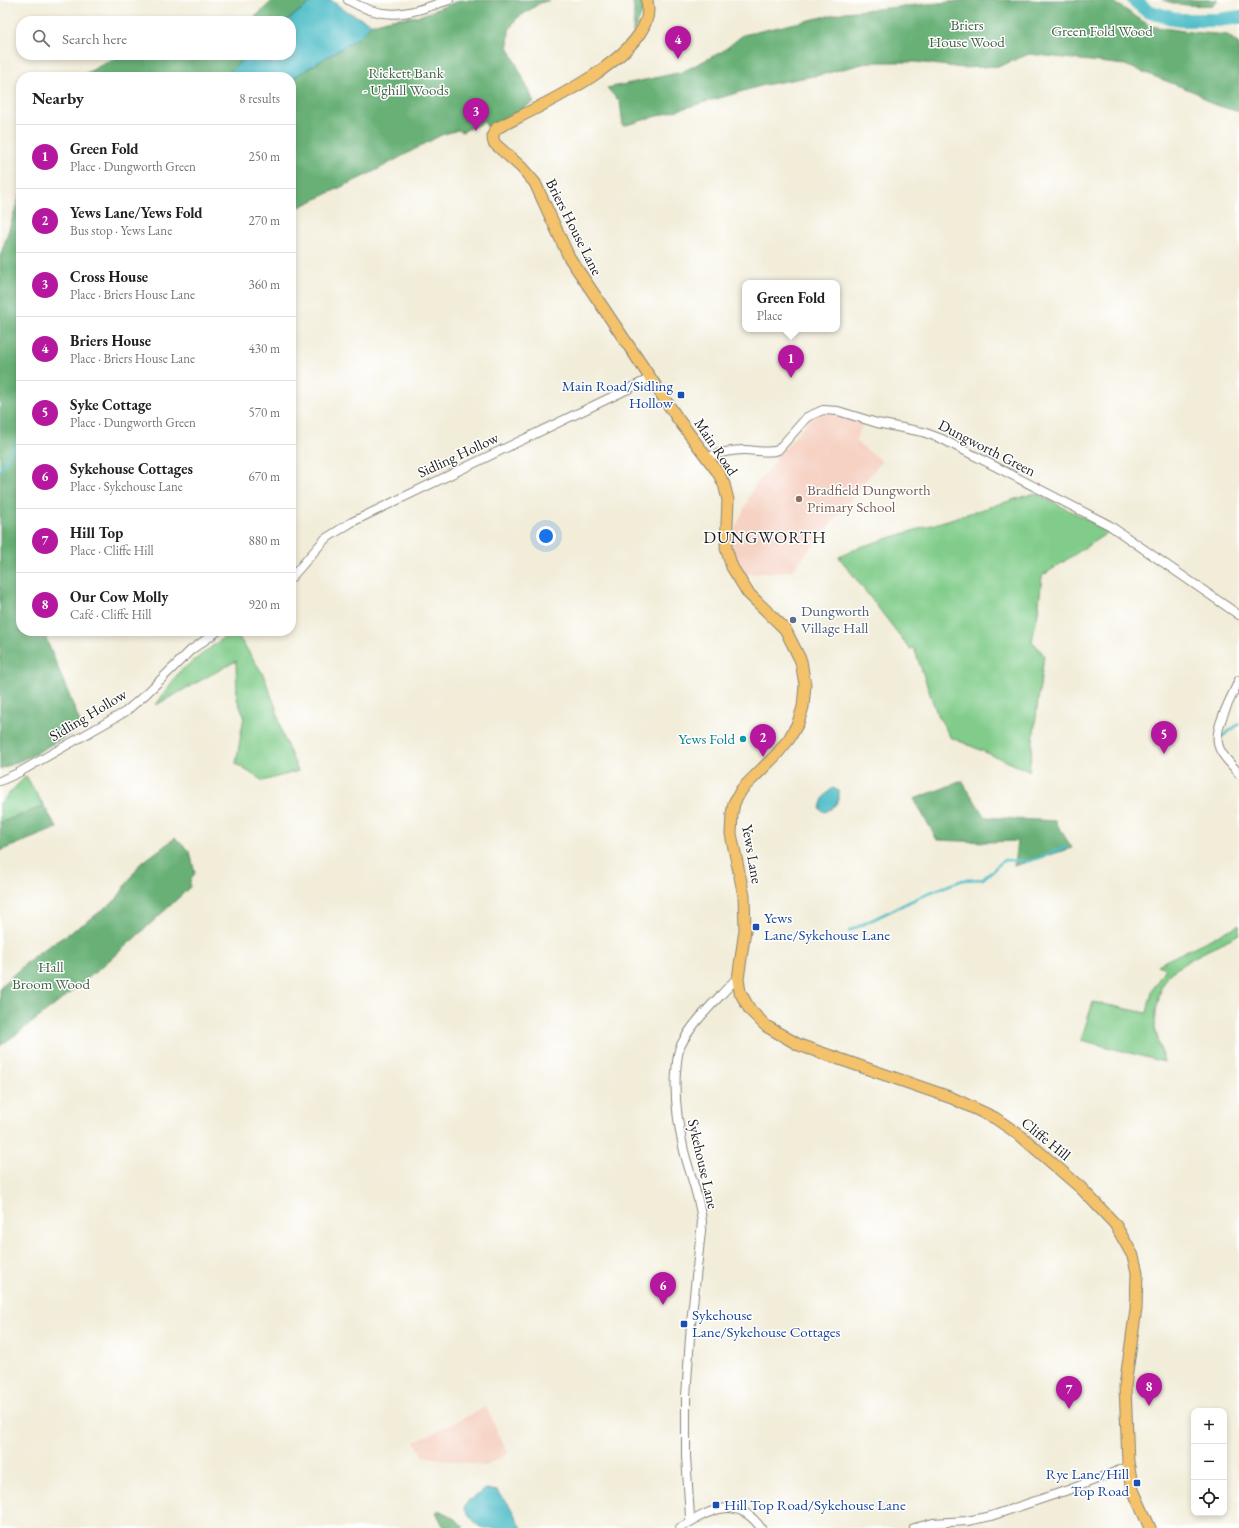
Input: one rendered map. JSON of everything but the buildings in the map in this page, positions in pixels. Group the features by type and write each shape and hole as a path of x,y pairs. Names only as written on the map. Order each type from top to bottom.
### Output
{"main road":[{"name":"Briers House Lane","path":"648,0 646,22 632,43 620,54 580,84 497,128 492,134 492,139 494,143 517,163 535,183 569,257 651,378"},
{"name":"Main Road","path":"651,378 717,471 727,494 726,548 732,566 742,585 777,621 791,640"},
{"name":"Yews Lane","path":"738,979 744,943 745,906 742,877 731,834 732,814 734,803 742,789 776,755 789,739 799,719 803,707 804,679 800,661 791,640"},
{"name":"Cliffe Hill","path":"738,979 740,992 750,1010 766,1026 798,1045 952,1098 995,1118 1020,1136 1081,1188 1115,1224 1133,1256 1137,1272 1136,1309 1125,1386 1128,1467 1133,1490 1150,1528"}],"street":[{"path":"348,0 359,7 398,15 408,14 449,0"},
{"name":"Sidling Hollow","path":"296,572 325,539 364,515 504,450 651,378"},
{"name":"Dungworth Green","path":"707,457 742,450 773,452 778,450 808,417 823,410 838,411 877,423 928,433 1109,525 1239,615"},
{"name":"Sidling Hollow","path":"0,781 18,773 125,712 146,694 191,650 211,636"},
{"path":"1239,680 1222,717 1217,740 1219,748 1239,774"},
{"name":"Sykehouse Lane","path":"692,1521 686,1462 686,1398 691,1323 702,1222 701,1210 684,1151 675,1087 676,1073 680,1047 688,1034 734,981 738,979"},
{"path":"914,1528 933,1523 967,1521 991,1516 1128,1467"},
{"path":"680,1528 713,1512 729,1508 736,1508 748,1514 760,1528"}],"shaded area":[{"name":"Bradfield Dungworth Primary School","path":"829,413 863,424 855,441 882,461 792,571 741,575 731,548 733,533 754,487 776,461 776,454 787,446 810,419"},
{"path":"486,1407 508,1453 485,1466 423,1456 415,1442"}],"green space":[{"path":"273,0 314,0 293,16 256,16"},
{"name":"Rickett Bank - Ughill Woods","path":"461,0 550,0 540,3 516,19 509,30 508,46 534,102 488,128 484,122 462,132 458,130 441,135 373,172 296,209 296,76 358,38 372,24 391,19 419,16"},
{"path":"632,0 642,0 643,11 633,33 634,6"},
{"name":"Briers House Wood","path":"970,0 1111,0 1150,26 1191,32 1228,35 1239,44 1239,112 1210,103 1197,93 1125,65 1029,54 1000,66 963,68 916,62 870,62 824,74 764,85 623,126 620,102 607,88 682,72 723,51 743,35 845,12"},
{"path":"1163,0 1218,0 1213,5 1188,5"},
{"path":"111,60 242,60 230,72 88,72"},
{"path":"16,207 16,636 45,636 82,727 31,756 0,769 0,257"},
{"path":"1035,493 1110,531 1042,576 1038,613 1032,641 1044,655 1029,771 950,737 936,711 914,648 910,649 839,557 860,547"},
{"path":"226,636 238,636 263,674 276,708 283,736 298,771 263,781 236,764 244,716 237,699 236,661 156,705 179,672"},
{"path":"26,776 44,806 0,823 0,803"},
{"path":"962,781 985,817 1055,821 1072,848 1014,866 1017,841 987,842 937,840 914,799"},
{"path":"44,806 57,828 0,851 0,823"},
{"name":"Hall Broom Wood","path":"175,838 190,852 195,873 190,881 190,887 98,970 50,1009 0,1046 0,987 35,955 85,923 116,900 139,865"},
{"path":"1239,925 1239,934 1191,959 1170,973 1161,988 1156,1012 1155,1028 1164,1062 1081,1040 1093,1002 1147,1013 1152,991 1165,968 1157,965"},
{"path":"440,1510 457,1520 464,1528 444,1528 436,1512"}],"water":[{"path":"314,0 331,0 344,10 372,24 358,38 296,76 296,72 230,72 242,60 296,60 296,16 293,16"},
{"path":"833,788 839,791 837,801 831,809 825,812 820,809 821,803 826,794"},
{"path":"486,1489 497,1491 508,1503 522,1528 480,1528 464,1509 468,1501"}],"waterway":[{"path":"1134,0 1147,11 1179,20 1218,20 1239,17"},
{"path":"0,469 16,444"},
{"path":"1220,738 1239,724"},
{"path":"849,931 928,893 963,880 983,879 1004,860 1030,861 1066,847"}],"place":[{"name":"Briers House","path":"678,59"},
{"name":"Cross House","path":"476,131"},
{"name":"Green Fold","path":"791,378"},
{"name":"Main Road/Sidling Hollow","path":"681,395"},
{"name":"Bradfield Dungworth Primary School","path":"799,499"},
{"name":"Dungworth Village Hall","path":"793,620"},
{"name":"Yews Fold","path":"743,739"},
{"name":"Syke Cottage","path":"1164,754"},
{"name":"Yews Lane/Yews Fold","path":"763,757"},
{"name":"Yews Lane/Sykehouse Lane","path":"756,927"},
{"name":"Sykehouse Cottages","path":"663,1305"},
{"name":"Sykehouse Lane/Sykehouse Cottages","path":"684,1324"},
{"name":"Our Cow Molly","path":"1149,1406"},
{"name":"Hill Top","path":"1069,1409"},
{"name":"Rye Lane/Hill Top Road","path":"1137,1483"},
{"name":"Hill Top Road/Sykehouse Lane","path":"716,1505"}],"district":[{"name":"DUNGWORTH","path":"765,537"}],"park label":[{"name":"Green Fold Wood","path":"1102,31"}]}
